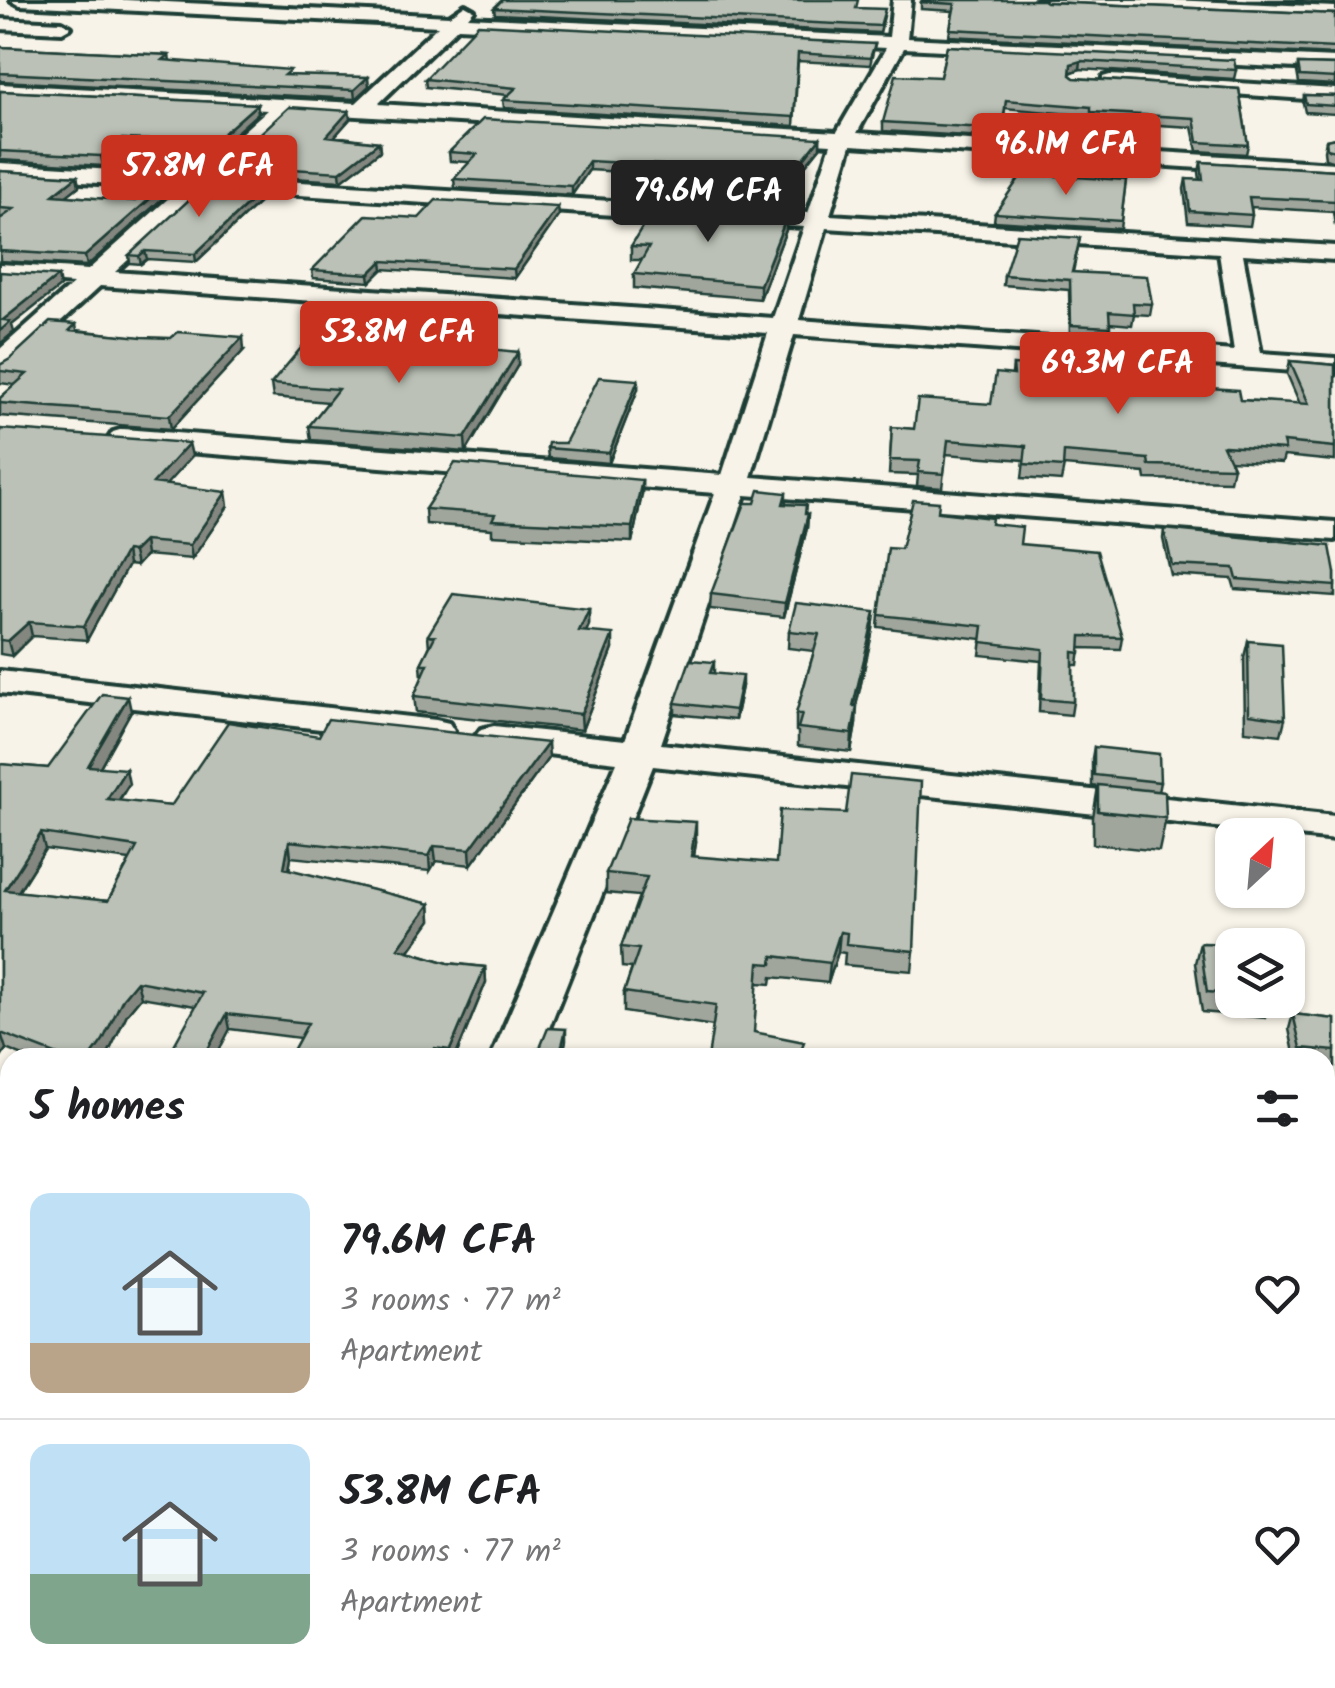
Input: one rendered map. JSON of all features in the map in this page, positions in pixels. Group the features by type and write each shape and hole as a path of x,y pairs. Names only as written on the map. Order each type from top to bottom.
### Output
{"street":[{"path":"20,0 455,21 708,24 888,64 1335,64"},
{"path":"362,109 475,0"},
{"path":"518,1048 639,754 734,484 844,140 888,64 902,0"},
{"path":"1046,0 1335,12"},
{"path":"0,24 78,28"},
{"path":"1081,79 1335,95"},
{"path":"0,90 1335,170"},
{"path":"0,362 285,105"},
{"path":"0,170 1335,253"},
{"path":"1230,247 1249,360"},
{"path":"0,271 1335,366"},
{"path":"99,436 1335,531"},
{"path":"0,682 1335,828"}],"building":[{"path":"502,0 858,0 856,8 885,9 880,26 494,8"},
{"path":"922,0 1043,0 1335,14 1335,48 950,29 955,4"},
{"path":"478,24 875,44 870,58 798,53 794,117 503,100 516,88 425,79"},
{"path":"947,46 1234,60 1236,70 1081,61 1071,64 1070,75 1239,89 1248,145 1198,142 1194,118 1091,112 1091,107 1006,100 1002,129 883,122 896,75 940,77"},
{"path":"0,47 169,55 163,60 290,70 284,75 368,77 354,90 0,73"},
{"path":"1298,64 1335,65 1335,78 1300,76"},
{"path":"0,91 257,104 191,162 185,161 208,142 122,139 101,156 0,151"},
{"path":"1304,95 1335,96 1335,106 1306,104"},
{"path":"289,107 349,111 327,136 379,142 340,172 226,165"},
{"path":"483,119 820,138 772,198 666,191 678,172 673,172 676,166 589,161 572,186 454,179 477,154 449,152"},
{"path":"1335,138 1335,151 1327,149 1326,140"},
{"path":"1201,162 1335,170 1335,201 1249,197 1252,215 1190,211 1186,179 1203,180"},
{"path":"0,171 77,176 53,195 135,201 160,181 169,182 85,256 0,251 0,219 14,209 0,208"},
{"path":"1022,174 1126,180 1121,221 995,213"},
{"path":"205,185 264,189 195,254 145,251 139,256 129,255"},
{"path":"436,200 558,207 514,269 382,261 369,274 312,270 366,215 419,218"},
{"path":"654,208 787,216 760,285 634,274 649,247 631,246"},
{"path":"1017,234 1080,238 1072,272 1147,276 1152,304 1133,303 1134,314 1109,312 1110,327 1071,325 1070,280 1004,275"},
{"path":"0,272 58,276 3,320 11,321 0,331"},
{"path":"50,322 76,324 70,330 142,337 171,338 178,332 243,337 169,416 0,403 0,398 27,374 0,371 0,365"},
{"path":"306,342 449,349 452,345 518,352 465,438 309,426 338,389 271,384"},
{"path":"1072,346 1112,349 1114,378 1238,390 1240,400 1309,404 1290,361 1335,365 1335,447 1283,442 1285,450 1223,446 1233,467 1149,465 1148,459 1064,452 1063,467 1024,464 1026,446 948,440 944,474 918,472 920,461 890,460 892,427 914,429 918,399 991,404 996,373 1014,375 1013,365 1048,367 1047,360 1072,361"},
{"path":"599,377 638,380 609,453 547,448 548,443 565,443"},
{"path":"0,429 189,443 153,483 226,492 190,545 144,541 133,552 126,551 84,626 29,622 8,641 0,640"},
{"path":"455,463 642,480 632,527 492,520 495,514 425,509"},
{"path":"759,490 786,493 783,504 806,505 808,514 785,603 711,594 745,503 755,503"},
{"path":"913,500 939,502 938,512 992,518 991,524 1022,527 1020,544 1097,551 1122,637 1081,636 1080,653 1073,652 1073,702 1041,699 1043,649 981,642 983,626 879,615 888,548 901,549"},
{"path":"1164,529 1330,546 1335,586 1237,579 1234,568 1172,565"},
{"path":"453,594 589,609 579,631 613,634 581,714 414,696 428,664 421,664 435,636 428,635"},
{"path":"796,603 875,612 853,706 857,706 852,734 798,728 802,714 796,714 819,634 789,631"},
{"path":"1248,641 1282,644 1285,719 1249,714"},
{"path":"690,660 714,662 710,673 742,676 735,710 675,703"},
{"path":"102,694 128,697 88,766 126,769 107,799 171,806 228,722 319,736 328,719 548,743 470,849 434,846 429,856 289,841 284,868 430,904 398,948 448,963 485,967 451,1048 294,1048 308,1023 227,1014 208,1048 173,1048 203,993 137,981 123,998 97,1048 40,1048 0,1035 0,764 48,768","holes":["41,833 137,847 108,901 5,890"]},
{"path":"1094,747 1159,754 1160,782 1094,775"},
{"path":"851,775 921,782 914,951 846,944 847,933 840,932 830,963 773,956 772,964 759,963 754,1032 804,1042 802,1048 710,1048 716,1005 624,992 639,949 621,947 647,877 606,873 628,818 696,822 691,856 776,863 780,810 846,813"},
{"path":"1098,785 1165,792 1166,818 1098,811"},
{"path":"1200,943 1215,943 1215,993 1207,992"},
{"path":"1294,1018 1335,1019 1335,1048 1301,1048"},
{"path":"548,1028 566,1029 561,1048 540,1048"}]}
